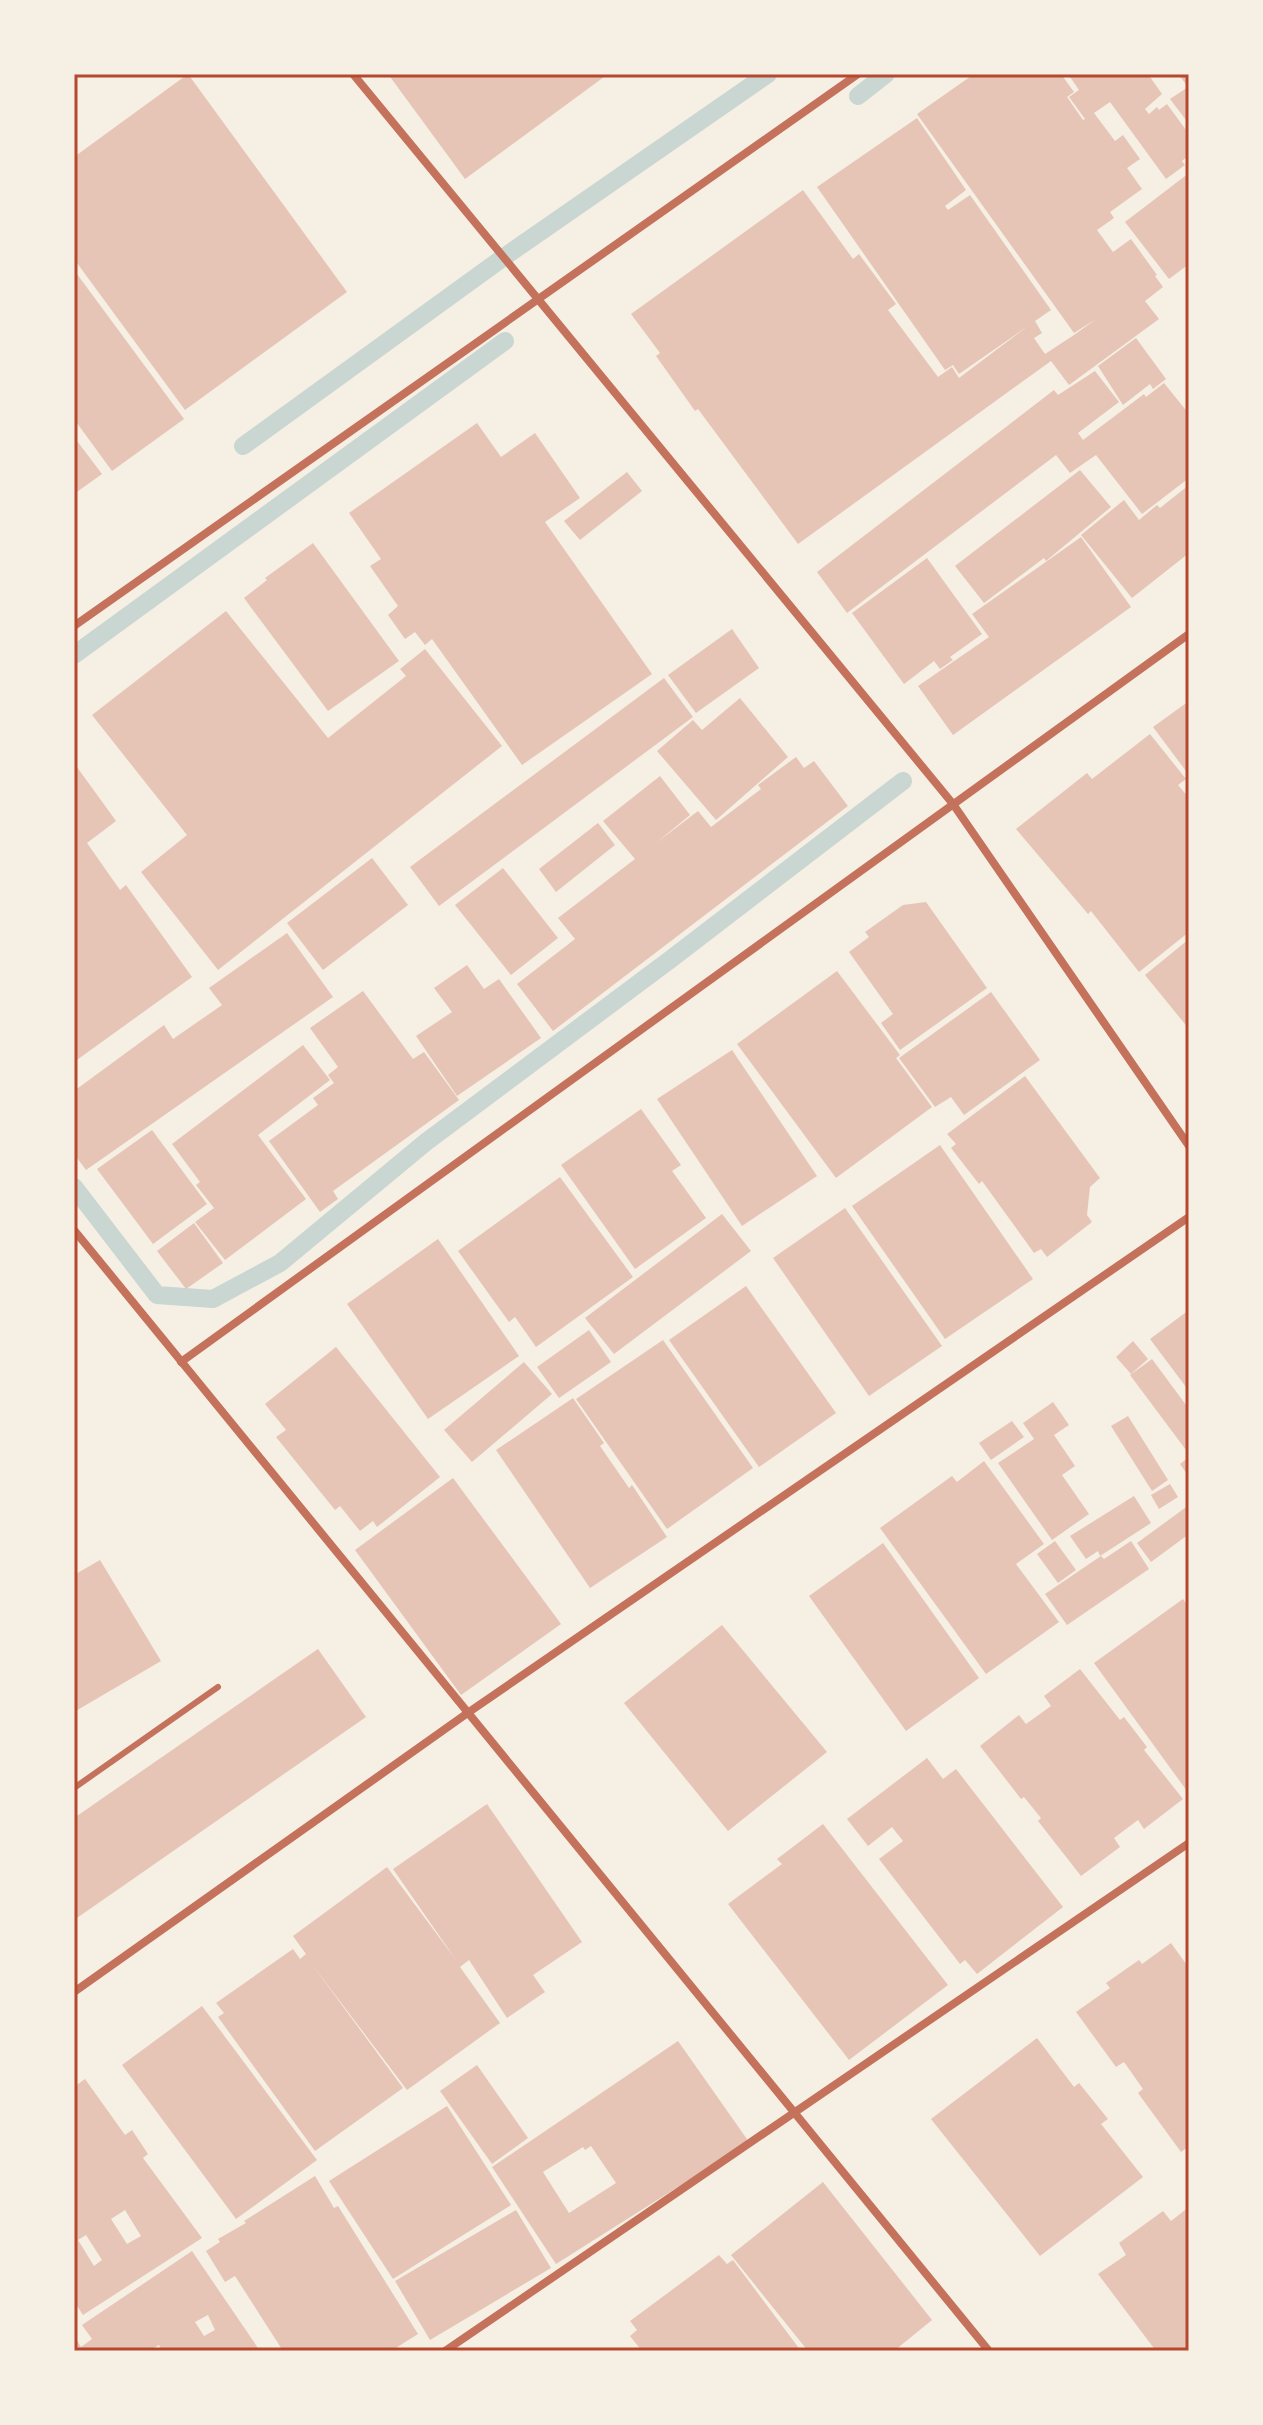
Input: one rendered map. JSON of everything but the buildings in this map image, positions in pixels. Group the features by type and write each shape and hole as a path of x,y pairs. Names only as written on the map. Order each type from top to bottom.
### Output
{"street":[{"path":"353,74 953,804 1189,1146"},
{"path":"74,626 858,74"},
{"path":"181,1362 1189,634"},
{"path":"74,1992 469,1712 1189,1217"},
{"path":"74,1230 989,2351"},
{"path":"445,2351 1189,1843"}],"lane":[{"path":"74,1788 218,1687"}],"waterway":[{"path":"243,446 504,257 768,74"},
{"path":"858,96 886,74"},
{"path":"74,655 505,341"},
{"path":"74,1187 157,1295 213,1299 280,1263 426,1142 903,781"}]}
